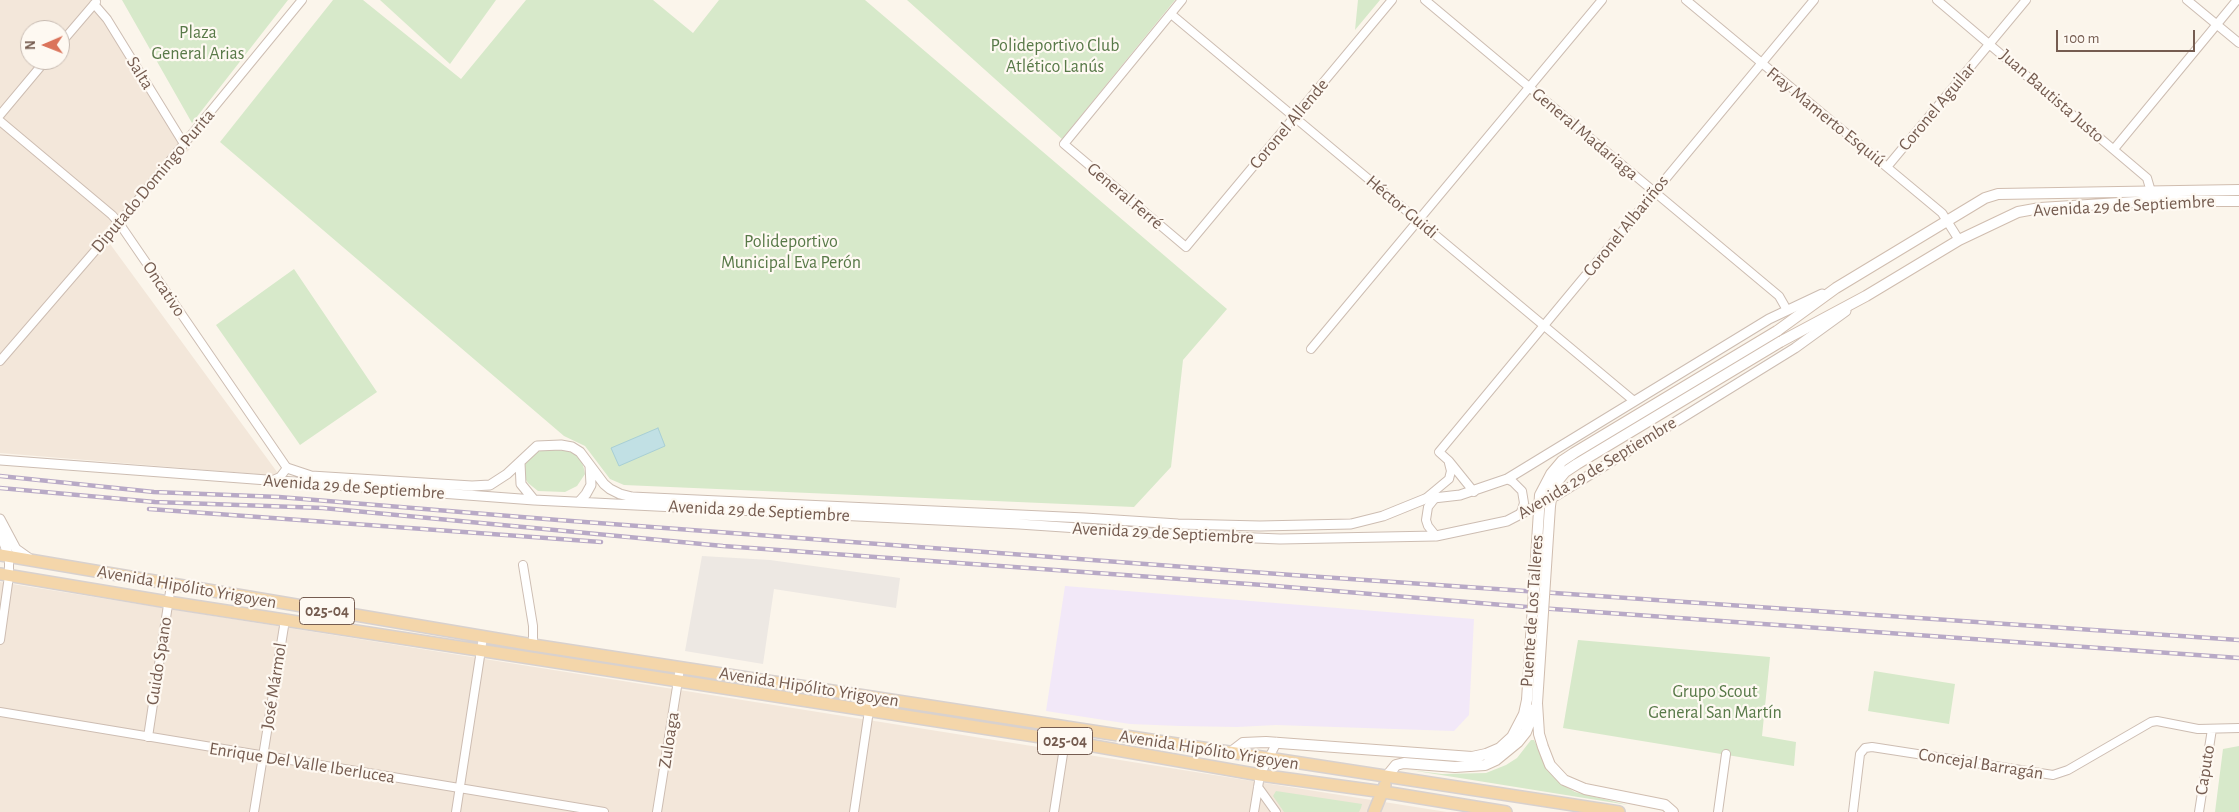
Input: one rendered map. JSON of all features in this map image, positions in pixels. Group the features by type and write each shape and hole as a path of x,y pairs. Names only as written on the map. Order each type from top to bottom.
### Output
{"main road":[{"name":"Avenida 29 de Septiembre","path":"1836,288 1985,198 1998,194 2239,190"},
{"name":"Avenida 29 de Septiembre","path":"1866,296 1959,240 2000,220 2029,209 2152,201 2239,201"},
{"name":"Puente de Los Talleres","path":"1405,758 1472,757 1486,754 1500,748 1512,737 1520,724 1527,700 1540,495 1544,485 1557,467 1574,454 1777,331 1836,288"},
{"name":"Puente de Los Talleres","path":"1673,812 1665,805 1585,789 1564,780 1550,765 1543,747 1539,734 1537,703 1552,492 1556,483 1565,472 1577,464 1780,342 1866,296"},
{"name":"Avenida Hipólito Yrigoyen","path":"5,556 483,637 1619,812"},
{"name":"Avenida Hipólito Yrigoyen","path":"5,575 480,651 1065,741 1259,781 1384,792 1481,810 1506,812"},
{"name":"Puente de Los Talleres","path":"1230,753 1243,743 1277,742 1463,767 1485,765 1496,760 1518,742 1526,732 1537,703"},
{"path":"1374,812 1384,792 1387,776 1405,758"},
{"path":"1381,812 1389,801 1398,794"}],"street":[{"name":"Diputado Domingo Purita","path":"0,361 119,223 302,0"},
{"path":"1171,14 1182,0"},
{"name":"Coronel Allende","path":"1186,247 1392,0"},
{"name":"General Madariaga","path":"1426,0 1779,296 1787,310"},
{"path":"1311,349 1602,0"},
{"name":"Fray Mamerto Esquiú","path":"1686,0 1942,213 1959,240"},
{"name":"Coronel Albariños","path":"1449,461 1439,452 1814,0"},
{"name":"Juan Bautista Justo","path":"1938,0 2146,178 2152,190"},
{"name":"Coronel Aguilar","path":"1887,167 2026,0"},
{"path":"2187,0 2239,43"},
{"path":"2114,150 2236,0"},
{"name":"Salta","path":"96,2 184,144"},
{"path":"70,32 96,2"},
{"name":"Héctor Guidi","path":"1171,14 1634,401"},
{"name":"General Ferré","path":"1171,14 1064,144 1186,247"},
{"path":"0,115 38,70"},
{"name":"Oncativo","path":"0,121 112,215 119,223 286,468"},
{"path":"2152,190 2152,201"},
{"name":"Avenida 29 de Septiembre","path":"286,468 299,474 311,476 472,486 494,483 520,463 531,450 541,445 572,447 580,452 604,484 620,494 632,497 1178,524 1260,526 1352,524 1383,516 1425,499 1474,492 1507,479 1768,319 1836,288"},
{"name":"Avenida 29 de Septiembre","path":"0,460 24,460 534,500 1019,524 1182,535 1280,539 1436,536 1494,524 1520,515 1557,496 1795,348 1866,296"},
{"path":"1449,461 1474,492"},
{"path":"1425,499 1449,480 1451,471 1449,461"},
{"path":"520,463 521,484 534,500"},
{"path":"578,502 591,485 592,474 590,464"},
{"path":"272,480 280,477 286,468"},
{"path":"1507,479 1522,491 1524,503 1520,515"},
{"path":"1436,497 1428,507 1426,520 1436,536"},
{"path":"0,519 16,549 33,560"},
{"path":"0,532 5,556 0,640"},
{"path":"523,564 534,626 534,645"},
{"name":"Guido Spano","path":"148,737 171,585"},
{"name":"José Mármol","path":"254,812 285,620"},
{"path":"456,812 483,637"},
{"name":"Zuloaga","path":"657,812 680,668"},
{"path":"854,812 871,697"},
{"name":"Enrique Del Valle Iberlucea","path":"0,712 604,812"},
{"name":"Concejal Barragán","path":"1853,812 1860,754 1865,748 1872,747 2053,775 2068,770 2151,722 2157,721 2198,729 2239,728"},
{"name":"Caputo","path":"2199,812 2212,729"},
{"path":"1054,812 1065,741"},
{"path":"1254,812 1259,781 1277,742"},
{"path":"1718,812 1726,754"},
{"path":"1259,781 1276,812"}],"shaded area":[{"path":"0,0 91,0 192,147 102,233 280,476 0,453"},
{"path":"702,556 770,560 900,578 896,608 774,589 763,664 685,651"},
{"path":"0,582 1447,812 0,812"},
{"path":"1065,586 1474,619 1469,715 1454,731 1276,725 1237,727 1130,724 1046,711"}],"green space":[{"name":"Plaza General Arias","path":"122,0 288,0 192,123"},
{"name":"Polideportivo Municipal Eva Perón","path":"333,0 363,0 461,79 526,0 653,0 693,33 719,0 865,0 1227,309 1183,360 1171,467 1134,507 624,485 610,479 585,446 564,436 220,142"},
{"path":"380,0 496,0 450,64"},
{"name":"Polideportivo Club Atlético Lanús","path":"907,0 1175,0 1062,139"},
{"path":"1358,0 1380,0 1355,30"},
{"path":"294,269 377,392 300,445 216,325"},
{"path":"552,449 574,452 582,462 585,474 577,486 565,492 538,491 528,483 523,475 523,468 527,460 535,452"},
{"name":"Grupo Scout General San Martín","path":"1578,640 1770,657 1762,736 1796,742 1794,766 1563,728"},
{"path":"1874,671 1955,684 1949,724 1868,711"},
{"path":"1531,740 1534,740 1550,772 1565,786 1575,792 1628,805 1410,770 1442,774 1486,773 1506,765 1517,758"},
{"path":"2239,746 2239,812 2215,812 2223,749"},
{"path":"1276,791 1362,804 1359,812 1284,812 1273,796"}],"water":[{"path":"658,428 665,446 619,466 611,448"}],"railway":[{"path":"0,476 154,492 279,497 558,520 1292,575 2239,640"},
{"path":"0,488 155,502 323,508 723,546 1263,585 1539,608 2239,658"},
{"path":"149,509 601,542"}]}
